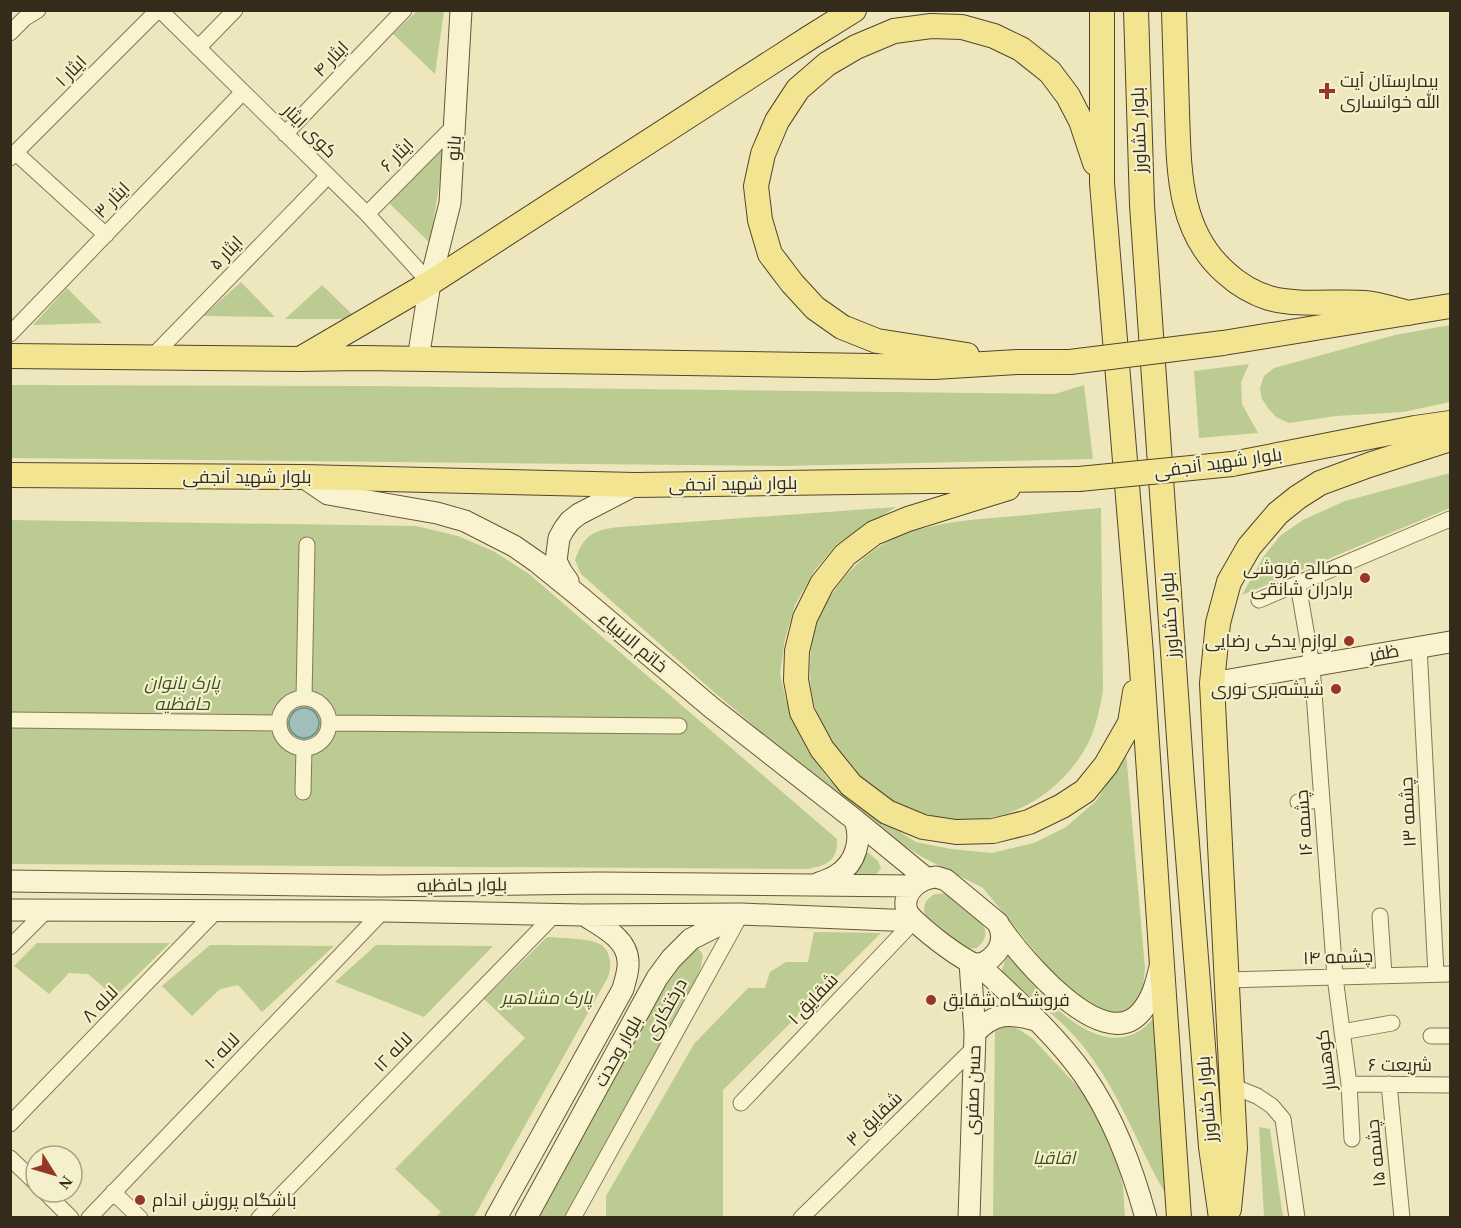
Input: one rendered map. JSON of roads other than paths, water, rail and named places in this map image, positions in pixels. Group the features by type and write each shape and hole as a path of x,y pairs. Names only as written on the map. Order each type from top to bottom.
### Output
{"main road":[{"name":"بانو","path":"418,359 430,283 450,203 462,10"},
{"path":"299,359 430,283 854,10"},
{"name":"بلوار کشاورز","path":"1102,10 1102,183 1141,654 1179,1218"},
{"name":"بلوار کشاورز","path":"1136,10 1142,205 1182,781 1211,1147 1221,1218"},
{"path":"1174,10 1179,167 1192,225 1210,258 1236,282 1268,298 1287,302 1368,303 1409,313"},
{"path":"1017,362 877,341 842,327 815,308 792,284 770,254 760,220 756,186 763,154 777,121 798,89 827,64 856,47 894,31 931,26 962,27 994,36 1021,49 1050,72 1068,96 1081,121 1102,183"},
{"path":"10,356 361,358 934,367 1017,362 1070,362 1223,343 1450,306"},
{"name":"بلوار شهید آنجفی","path":"10,475 303,477 635,485 1079,479 1232,464 1450,423"},
{"path":"1228,1218 1235,1148 1212,683 1218,623 1229,582 1249,547 1278,513 1298,496 1320,483 1450,439"},
{"name":"خاتم الانبیاء","path":"303,477 328,494 437,513 465,521 514,546 579,596 712,708 855,820 920,882"},
{"path":"1032,480 908,519 874,533 845,555 822,584 805,618 797,651 796,680 802,712 822,749 851,785 887,812 923,827 956,832 993,831 1029,822 1062,806 1085,791 1106,765 1130,723 1141,654"},
{"path":"579,596 556,561 559,538 570,521 579,514 635,485"},
{"name":"ظفر","path":"1212,683 1450,642"},
{"path":"815,885 839,874 852,858 859,836 855,820"},
{"path":"1146,1218 1129,1163 1113,1125 1095,1092 1069,1056 1035,1020 975,964 962,959 914,921 907,912 908,895 920,882 936,878 946,880 993,917 1025,959 1072,1005 1093,1018 1110,1024 1120,1024 1139,1015 1150,1001 1161,961"},
{"name":"بلوار حافظیه","path":"10,881 382,886 599,883 815,885 920,882"},
{"path":"46,910 47,881"},
{"name":"بلوار حافظیه","path":"10,910 383,911 583,915 741,914 914,921"},
{"name":"بلوار وحدت","path":"526,1218 657,978 671,959 691,939 741,914"},
{"name":"بلوار وحدت","path":"496,1218 623,989 628,962 624,946 602,926 583,915"},
{"path":"975,964 990,958 999,948 1001,928"},
{"name":"حسن صفری","path":"969,1218 975,964"},
{"path":"975,1040 987,1022 1005,1015 1018,1015 1035,1020"}],"street":[{"name":"کوی ایثار","path":"159,10 367,214 430,283"},
{"name":"ایثار ۱","path":"13,155 159,10"},
{"path":"198,48 235,10"},
{"name":"ایثار ۴","path":"285,134 404,10"},
{"path":"10,33 27,13"},
{"name":"ایثار ۳","path":"10,334 243,92"},
{"name":"ایثار ۶","path":"367,214 456,124"},
{"path":"13,155 106,235"},
{"name":"ایثار ۵","path":"152,358 328,176"},
{"path":"1259,600 1450,519"},
{"path":"304,698 306,545"},
{"name":"چشمه ۱۶","path":"1298,584 1312,666 1335,977"},
{"name":"چشمه ۱۳","path":"1419,647 1443,974"},
{"path":"304,698 322,705 328,713 329,723 322,741 304,748 294,746 286,740 279,723 286,705 295,699 304,698"},
{"path":"10,720 279,723"},
{"path":"329,723 679,726"},
{"path":"303,792 304,748"},
{"path":"1298,802 1322,800"},
{"path":"10,947 46,910"},
{"name":"لاله ۸","path":"10,1124 218,910"},
{"name":"لاله ۱۰","path":"89,1218 383,911"},
{"name":"لاله ۱۲","path":"259,1218 556,913"},
{"name":"درختکاری","path":"578,1213 741,914"},
{"path":"1380,916 1384,975"},
{"name":"شقایق ۱","path":"741,1103 914,921"},
{"name":"چشمه ۱۴","path":"1226,980 1443,974"},
{"name":"کوهسار","path":"1335,977 1349,1084 1352,1139"},
{"path":"1342,1032 1392,1023"},
{"path":"1431,1036 1450,1036"},
{"name":"شقایق ۳","path":"801,1218 975,1040"},
{"name":"شریعت ۶","path":"1349,1084 1450,1085"},
{"name":"چشمه ۱۵","path":"1389,1084 1402,1218"},
{"path":"1232,1086 1257,1096 1283,1119 1297,1218"},
{"path":"10,1158 24,1171"},
{"path":"113,1192 140,1218"},
{"path":"57,1204 70,1218"}],"water":[{"path":"304,708 310,709 318,717 318,729 310,737 304,738 298,737 290,729 289,723 290,717 298,709"}],"place":[{"name":"بیمارستان آیت الله خوانساری","path":"1327,91"},
{"name":"مصالح فروشی برادران شانقی","path":"1365,578"},
{"name":"لوازم یدکی رضایی","path":"1349,641"},
{"name":"شیشه‌بری نوری","path":"1336,689"},
{"name":"فروشگاه شقایق","path":"931,1000"},
{"name":"باشگاه پرورش اندام","path":"140,1200"}],"park label":[{"name":"پارک بانوان حافظیه","path":"182,693"},
{"name":"پارک مشاهیر","path":"547,998"},
{"name":"اقاقیا","path":"1054,1158"}]}
